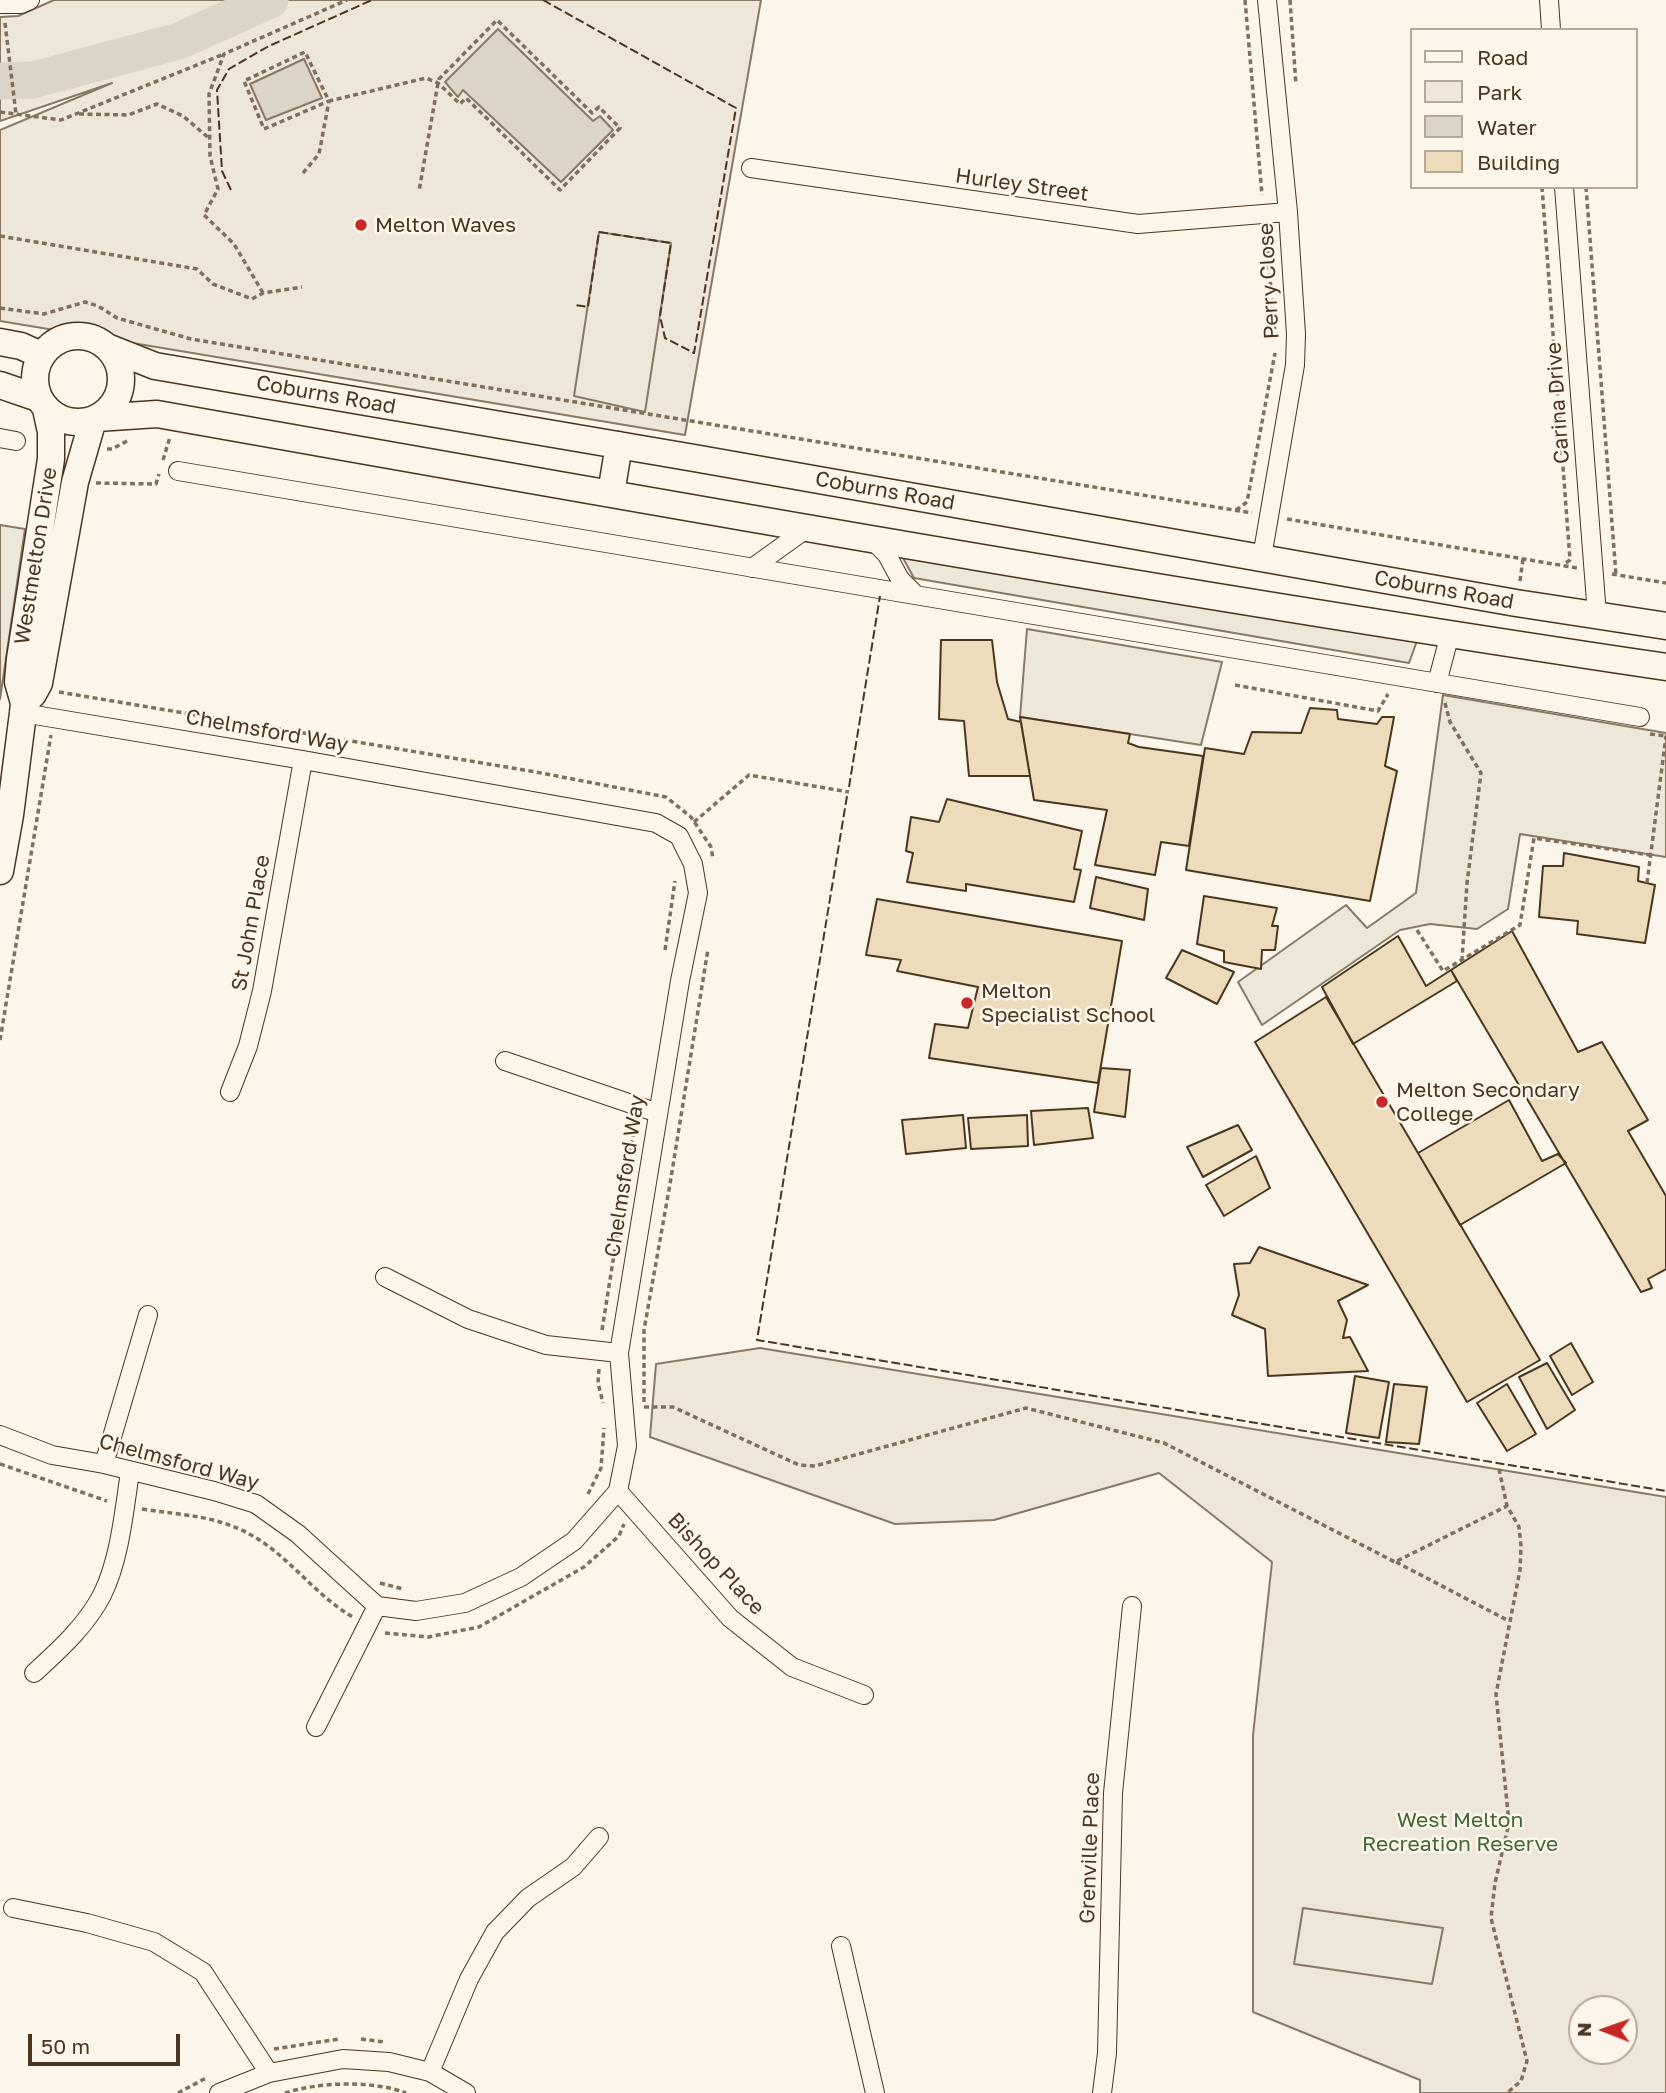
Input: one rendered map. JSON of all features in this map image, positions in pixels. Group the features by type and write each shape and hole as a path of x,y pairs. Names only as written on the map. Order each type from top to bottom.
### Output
{"street":[{"path":"1,4 21,4 30,0"},
{"name":"Perry Close","path":"1262,557 1294,365 1296,334 1288,212 1267,0"},
{"path":"1549,0 1551,28"},
{"name":"Hurley Street","path":"751,168 1138,224 1288,212"},
{"name":"Carina Drive","path":"1564,189 1597,615"},
{"path":"0,385 42,403 68,422 80,423 95,419 117,399 121,385 116,358 107,347 80,335 51,344 41,355 35,369 34,384 42,403"},
{"path":"0,342 21,346 41,355"},
{"name":"Coburns Road","path":"107,347 155,366 1516,603 1666,626"},
{"name":"Westmelton Drive","path":"0,871 24,708 19,682 20,659 51,458 51,432 42,403"},
{"name":"Coburns Road","path":"95,419 156,414 809,527 1450,634 1666,667"},
{"name":"Westmelton Drive","path":"24,708 39,683 75,482 95,419"},
{"path":"611,493 619,445"},
{"path":"178,471 916,595 1440,689 1640,717"},
{"path":"752,568 809,527"},
{"path":"870,537 887,555 900,579 916,595"},
{"path":"1253,601 1262,557"},
{"name":"Coburns Road","path":"1440,689 1450,634"},
{"name":"Chelmsford Way","path":"24,708 637,818 656,822 679,836 692,864 698,893 658,1113 619,1353 626,1446 618,1491"},
{"name":"St John Place","path":"230,1092 248,1046 262,991 303,760"},
{"path":"505,1061 658,1113"},
{"path":"385,1278 468,1319 546,1345 619,1353"},
{"path":"104,1464 148,1315"},
{"name":"Chelmsford Way","path":"0,1435 52,1455 104,1464 256,1504 298,1534 377,1605"},
{"path":"34,1674 74,1635 102,1594 120,1539 130,1472"},
{"path":"316,1727 377,1605 416,1611 465,1603 521,1577 575,1541 618,1491"},
{"name":"Bishop Place","path":"618,1491 730,1618 792,1667 864,1695"},
{"name":"Grenville Place","path":"1102,2093 1107,2053 1113,1793 1132,1606"},
{"path":"430,2072 469,1979 495,1932 528,1898 573,1867 599,1837"},
{"path":"13,1908 86,1923 153,1942 203,1972 269,2073"},
{"path":"841,1945 875,2093"},
{"path":"219,2093 269,2073 343,2059 389,2062 430,2072 466,2093"}],"path":[{"path":"0,112 61,120 224,54 347,0"},
{"path":"1245,0 1275,337"},
{"path":"1,4 16,114"},
{"path":"303,173 319,154 329,101 305,52 244,81 264,130 329,101 426,78 438,83 460,104 466,98 561,190 620,128 600,107 592,113 497,20 439,79 438,83 419,191"},
{"path":"224,54 209,94 211,156 218,189 204,215 234,244 262,293"},
{"path":"76,114 128,115 157,104 183,116 210,139"},
{"path":"1542,189 1570,560 1562,565"},
{"path":"1586,189 1616,575"},
{"path":"0,236 197,269 213,284 252,299 262,293 302,287"},
{"path":"0,308 44,314 85,302 98,306 117,318 191,339 1666,583"},
{"path":"1236,510 1247,502 1276,347"},
{"path":"1236,685 1378,711 1392,687"},
{"path":"1440,689 1450,722 1481,774 1467,883 1462,960"},
{"path":"59,692 628,788 666,797 691,817 711,847 713,859"},
{"path":"1647,883 1666,736"},
{"path":"694,822 749,775 849,792"},
{"path":"1417,930 1443,971 1520,925 1534,838 1650,855"},
{"path":"664,958 676,876"},
{"path":"644,1420 644,1330 709,942"},
{"path":"603,1413 598,1383 603,1316 638,1107"},
{"path":"644,1406 673,1406 799,1465 815,1466 1026,1408 1164,1443 1509,1621"},
{"path":"587,1497 601,1468 604,1425"},
{"path":"0,1464 105,1501 220,1520 261,1541 342,1611 382,1632 428,1637 479,1627 584,1567 618,1536 632,1507"},
{"path":"1499,1469 1507,1506 1519,1527 1521,1546 1520,1570 1496,1694 1509,1823 1496,1883 1492,1918 1527,2061 1521,2081 1507,2093"},
{"path":"1395,1562 1507,1506"},
{"path":"380,1583 415,1591"},
{"path":"285,2093 303,2087 349,2085 395,2089 406,2093"}],"green space":[{"name":"Melton Waves","path":"54,0 761,0 685,435 0,321 0,130 112,83 0,121 0,17 18,16"},
{"name":"West Melton Recreation Reserve","path":"760,1348 1666,1497 1666,2093 1420,2093 1420,2080 1253,2012 1253,1735 1272,1562 1159,1473 994,1520 895,1524 650,1437 656,1364"}],"shaded area":[{"path":"599,232 671,243 645,412 574,396"},
{"path":"0,525 25,529 0,699"},
{"path":"898,549 1418,638 1409,663 914,578"},
{"path":"1027,629 1222,662 1201,745 1020,717"},
{"path":"1443,695 1666,733 1666,857 1520,834 1508,909 1477,929 1430,924 1400,930 1262,1025 1238,982 1346,905 1367,928 1416,893"},
{"path":"1303,1908 1443,1928 1432,1984 1294,1964"}],"water":[{"path":"498,29 593,121 600,116 613,130 561,182 463,90 458,97 445,82"},
{"path":"304,59 322,98 266,120 250,84"}],"building":[{"path":"941,640 992,640 997,682 1008,719 1021,722 1030,776 969,776 964,721 939,719"},
{"path":"1310,708 1337,710 1338,719 1377,724 1382,717 1394,717 1385,766 1397,771 1370,901 1186,870 1205,748 1244,754 1252,732 1301,733"},
{"path":"1020,717 1130,734 1128,743 1139,747 1203,756 1189,846 1161,842 1155,875 1095,865 1107,810 1034,800"},
{"path":"947,799 1082,831 1074,869 1081,870 1074,902 966,884 966,891 907,882 913,853 906,851 911,817 939,822"},
{"path":"1564,853 1639,867 1638,881 1655,885 1645,943 1577,934 1578,921 1539,917 1543,866 1563,866"},
{"path":"1096,877 1148,889 1144,920 1090,908"},
{"path":"1204,896 1277,908 1272,926 1278,926 1275,950 1262,950 1261,969 1224,962 1224,951 1197,944"},
{"path":"877,899 1122,941 1098,1083 929,1058 935,1024 968,1028 978,987 897,971 901,960 866,955"},
{"path":"1512,931 1578,1052 1602,1042 1648,1120 1628,1131 1666,1196 1666,1269 1648,1279 1652,1288 1641,1292 1451,970"},
{"path":"1398,936 1426,986 1451,970 1457,981 1353,1044 1322,987"},
{"path":"1182,950 1234,972 1217,1004 1166,978"},
{"path":"1326,997 1540,1360 1467,1402 1255,1042"},
{"path":"1101,1068 1130,1070 1125,1117 1094,1112"},
{"path":"1509,1100 1542,1161 1558,1154 1566,1163 1460,1225 1418,1153"},
{"path":"1088,1108 1093,1138 1034,1145 1031,1111"},
{"path":"963,1115 966,1148 906,1154 902,1120"},
{"path":"1027,1115 1028,1146 971,1149 968,1118"},
{"path":"1238,1125 1252,1150 1203,1177 1187,1147"},
{"path":"1256,1156 1270,1188 1224,1216 1206,1185"},
{"path":"1259,1247 1368,1285 1338,1301 1347,1320 1343,1338 1350,1337 1368,1371 1268,1376 1265,1329 1232,1315 1239,1295 1234,1264 1250,1263"},
{"path":"1571,1343 1593,1382 1572,1395 1550,1356"},
{"path":"1547,1363 1575,1410 1547,1429 1519,1377"},
{"path":"1355,1376 1389,1382 1379,1438 1346,1433"},
{"path":"1394,1384 1427,1387 1419,1444 1386,1442"},
{"path":"1507,1384 1536,1434 1507,1451 1477,1403"}],"waterway":[{"path":"0,81 33,80 179,41 270,0"}],"fence":[{"path":"231,190 222,171 217,90 229,69 269,46 372,0"},
{"path":"543,0 736,108 694,353 665,338 660,316 671,243 599,232 588,307 575,305"},
{"path":"849,787 880,596"},
{"path":"847,796 757,1340 1666,1491"}],"place":[{"name":"Melton Waves","path":"361,225"},
{"name":"Melton Specialist School","path":"967,1003"},
{"name":"Melton Secondary College","path":"1382,1102"}]}
